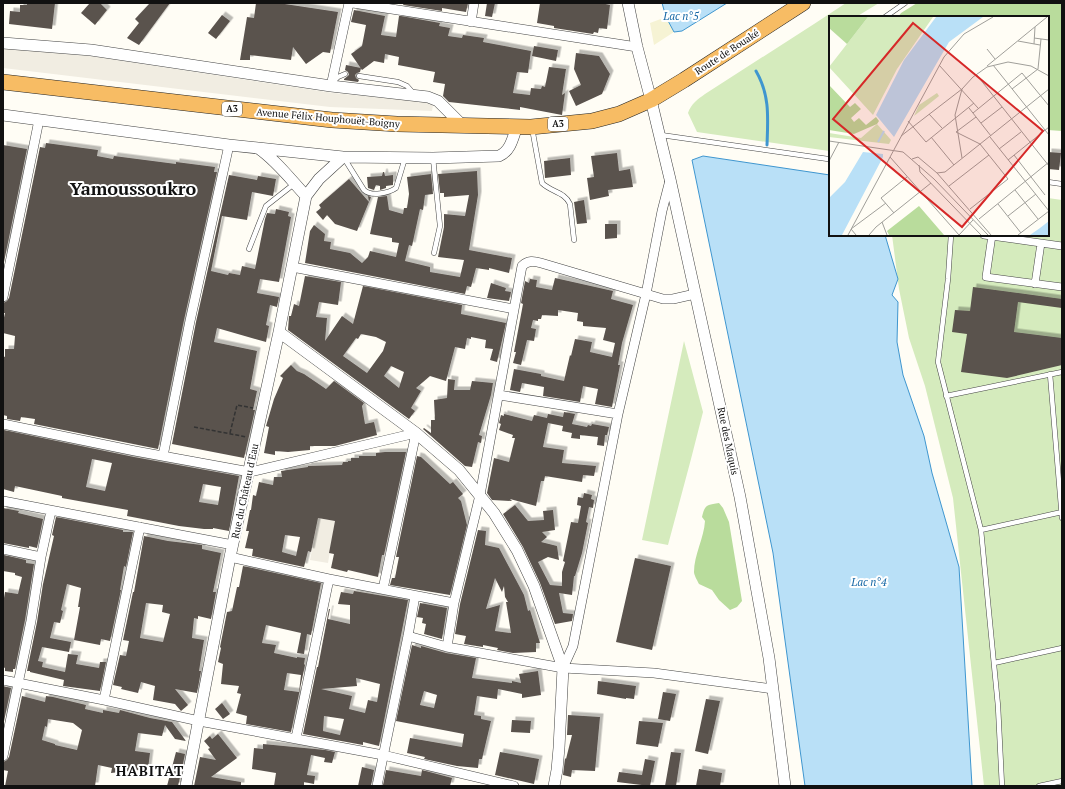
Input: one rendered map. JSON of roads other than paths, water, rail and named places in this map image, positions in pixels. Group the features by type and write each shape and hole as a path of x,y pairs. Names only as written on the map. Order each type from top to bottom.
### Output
{"highway":[{"name":"Route de Bouaké","path":"651,100 803,3"},
{"name":"Avenue Félix Houphouët-Boigny","path":"3,82 332,120 397,124 524,126 592,121 619,114 651,100"}],"street":[{"path":"331,85 349,3"},
{"path":"353,3 637,47"},
{"path":"471,22 474,3"},
{"name":"Rue des Maquis","path":"628,3 637,47 670,179 740,497 773,689 785,786"},
{"path":"3,43 91,50 331,85 434,98 462,125"},
{"path":"3,115 228,145 343,157 433,158 499,156 509,147 524,126"},
{"path":"3,297 39,120"},
{"path":"163,456 228,145"},
{"path":"258,148 267,154 306,196"},
{"name":"Rue du Château d'Eau","path":"186,786 230,557 250,472 306,196 319,179 343,157"},
{"path":"554,786 559,748 563,668 573,646 618,414 646,294 662,211 670,179"},
{"path":"989,236 986,277 1062,287"},
{"path":"996,236 1062,246"},
{"path":"1035,284 1041,243"},
{"path":"447,646 454,603 480,495 522,266 531,261 663,299 673,299 695,294"},
{"path":"292,267 514,309"},
{"path":"279,332 416,433 459,470 494,513 520,557 534,586 563,668"},
{"path":"499,395 618,414"},
{"path":"3,424 250,472 416,433"},
{"path":"384,589 416,433"},
{"path":"3,501 233,545"},
{"path":"3,756 31,621 41,557 51,511"},
{"path":"104,700 140,526"},
{"path":"3,549 41,557"},
{"path":"230,557 329,579 454,603"},
{"path":"296,738 329,579"},
{"path":"377,786 415,596"},
{"path":"408,636 447,646 563,668 654,673 773,689"},
{"path":"3,680 199,721 383,755 514,786"}],"lane":[{"path":"886,16 905,3"},
{"path":"331,85 338,77 345,74"},
{"path":"359,76 398,82 407,86 415,95"},
{"path":"524,126 542,183 547,188 566,196 570,204 574,240"},
{"path":"659,135 828,159"},
{"path":"343,157 364,190 371,194 389,191 396,188 405,157"},
{"path":"433,158 440,226 434,253"},
{"path":"1049,182 1062,184"},
{"path":"249,249 266,206 294,184"},
{"path":"952,236 938,362 981,530 998,706 1002,786"},
{"path":"946,396 1062,372"},
{"path":"1050,374 1062,518"},
{"path":"981,530 1062,513"},
{"path":"994,663 1062,648"},
{"path":"1039,786 1062,781"}],"water":[{"name":"Lac n°5","path":"662,3 727,3 682,31 674,32 666,17"},
{"name":"Lac n°4","path":"703,156 829,175 829,236 885,236 898,279 892,295 898,302 897,342 903,375 924,436 932,473 959,567 972,786 805,786 773,553 692,160"}],"waterway":[{"path":"756,71 761,80 766,98 768,116 767,145"}],"district":[{"name":"Yamoussoukro","path":"133,188"},
{"name":"HABITAT","path":"150,770"}]}
